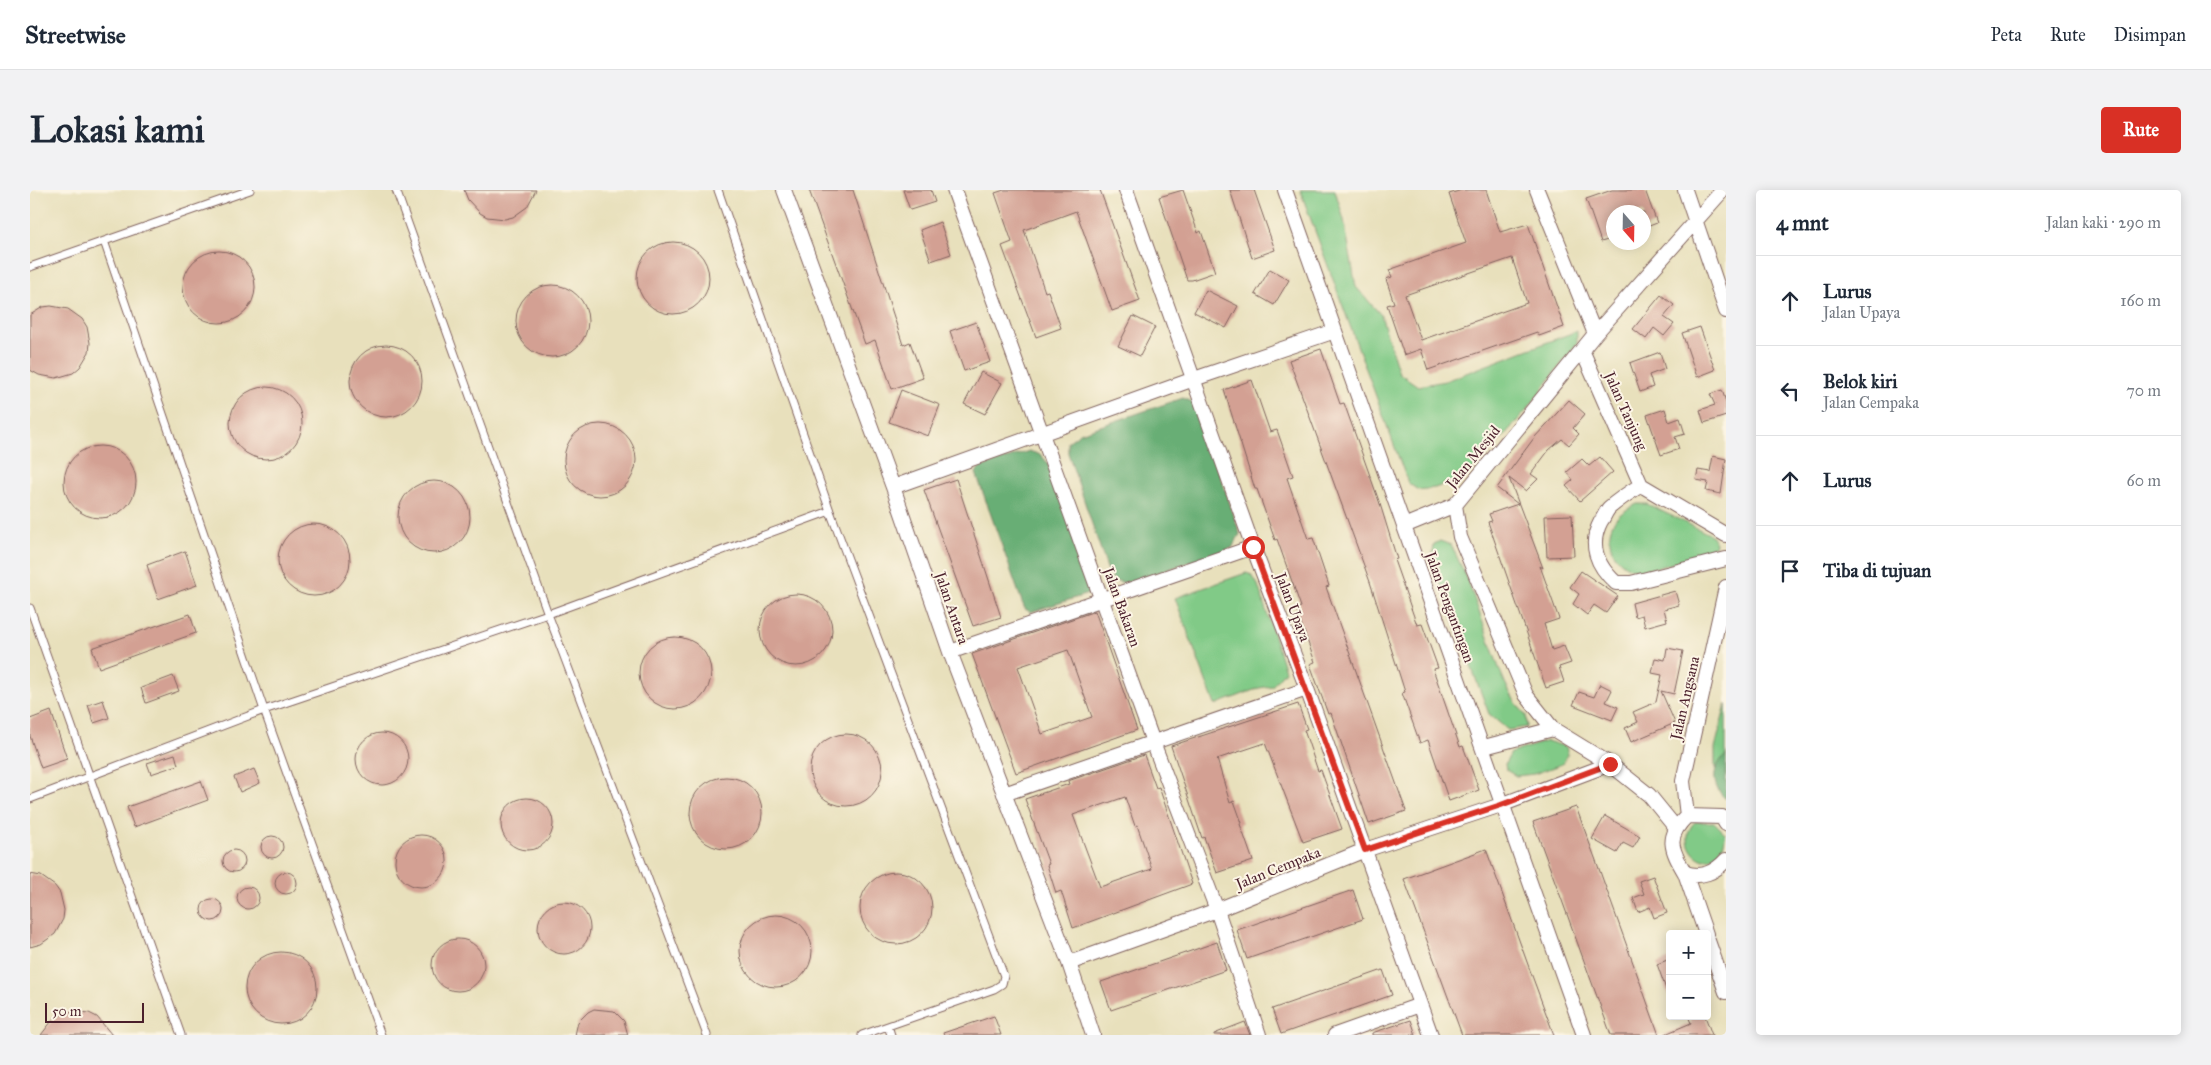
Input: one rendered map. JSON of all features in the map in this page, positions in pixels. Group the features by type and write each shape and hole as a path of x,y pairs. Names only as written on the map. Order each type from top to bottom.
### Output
{"street":[{"name":"Jalan Antara","path":"784,190 950,652 1069,963 1092,1035"},
{"name":"Jalan Bakaran","path":"954,190 1153,742 1217,910 1259,1035"},
{"name":"Jalan Upaya","path":"1126,190 1253,547 1307,689 1432,1035"},
{"name":"Jalan Pengantingan","path":"1285,190 1484,747 1501,805 1584,1035"},
{"path":"1537,190 1595,334"},
{"path":"1685,190 1726,311"},
{"name":"Jalan Mesjid","path":"1676,827 1649,795 1610,764 1553,729 1526,694 1505,648 1483,589 1460,537 1455,505 1595,334 1723,190"},
{"path":"892,487 1194,379 1335,331"},
{"name":"Jalan Tanjung","path":"1582,350 1641,484"},
{"path":"1726,535 1641,484 1608,509 1598,528 1594,544 1597,559 1605,574 1616,583 1631,583 1726,559"},
{"path":"1404,526 1455,505"},
{"path":"950,652 1253,547"},
{"name":"Jalan Angsana","path":"1687,816 1683,781 1726,587"},
{"path":"1004,794 1307,689"},
{"path":"1484,747 1553,729"},
{"name":"Jalan Cempaka","path":"1069,963 1217,910 1365,850 1501,805 1610,764"},
{"path":"1705,930 1672,842 1676,827 1687,816 1722,818 1726,824"},
{"path":"1685,873 1696,876 1715,871 1726,860"},
{"path":"1711,949 1726,992"},
{"path":"1335,1035 1420,1005"}],"lane":[{"path":"30,267 250,190"},
{"path":"396,190 548,614 707,1035"},
{"path":"718,190 830,511 1004,976 1002,984 994,990 862,1035"},
{"path":"104,241 264,710 381,1035"},
{"path":"30,799 90,778 264,710 548,614 830,511"},
{"path":"30,608 181,1035"},
{"path":"888,1026 891,1035"}],"green space":[{"path":"1300,190 1335,190 1344,220 1356,287 1381,315 1399,373 1418,386 1445,381 1577,331 1577,343 1526,411 1475,468 1453,481 1435,488 1418,490 1408,483"},
{"path":"1183,398 1195,403 1198,409 1240,534 1232,548 1127,583 1114,581 1108,571 1068,453 1068,442 1080,433"},
{"path":"1029,451 1041,455 1047,462 1090,581 1091,593 1031,612 1025,609 1022,602 976,473 979,468"},
{"path":"1637,504 1647,504 1711,535 1716,543 1715,546 1663,566 1642,570 1627,566 1616,557 1613,551 1610,544 1610,530 1618,517 1627,509"},
{"path":"1440,541 1451,545 1457,557 1505,683 1514,700 1526,715 1527,727 1508,730 1489,714 1432,562 1434,544"},
{"path":"1246,573 1252,575 1258,585 1285,671 1272,686 1259,688 1215,705 1175,598"},
{"path":"1726,704 1726,755 1715,769 1715,748"},
{"path":"1547,741 1566,747 1568,754 1562,764 1534,774 1516,776 1506,770 1505,764 1511,753"},
{"path":"1726,755 1726,799 1715,783 1715,771"},
{"path":"1695,822 1714,822 1725,833 1724,843 1720,851 1709,859 1704,860 1694,854 1689,844 1689,832"}],"building":[{"path":"464,190 536,190 527,207 513,217 505,219 487,217 480,213 468,200"},
{"path":"809,190 853,190 903,345 910,342 923,378 892,389 875,340 865,344"},
{"path":"903,190 931,190 935,202 910,210"},
{"path":"1004,190 1100,190 1140,301 1112,311 1076,211 1024,230 1045,292 1048,291 1061,328 1036,337 1002,246 1012,242 995,193"},
{"path":"1183,190 1198,233 1201,231 1215,272 1192,280 1187,280 1159,197"},
{"path":"1230,190 1254,190 1275,250 1252,258"},
{"path":"1462,190 1486,190 1500,232 1528,224 1564,327 1539,336 1537,332 1428,370 1421,349 1404,355 1387,305 1394,303 1386,279 1392,277 1389,270 1466,243 1449,194","holes":["1512,258 1527,303 1421,340 1405,295"]},
{"path":"1612,190 1645,190 1650,205 1606,205 1606,240 1601,242 1586,199"},
{"path":"1651,206 1657,223 1651,225"},
{"path":"940,222 951,254 931,261 920,230"},
{"path":"673,242 687,245 699,252 706,264 709,278 706,292 699,304 687,311 673,314 659,311 647,304 640,292 637,278 640,264 647,252 659,245"},
{"path":"219,251 239,257 249,267 255,287 249,307 239,317 219,323 199,317 189,307 183,287 189,267 199,257"},
{"path":"1270,269 1289,280 1274,305 1255,294"},
{"path":"552,285 572,291 582,301 588,321 582,341 572,351 552,357 532,351 522,341 516,321 522,301 532,291"},
{"path":"1206,290 1238,306 1226,328 1194,312"},
{"path":"1661,295 1674,305 1664,317 1674,324 1664,336 1654,328 1646,339 1633,329"},
{"path":"51,306 68,309 82,319 87,327 90,343 89,352 80,367 73,373 56,378 39,375 30,370 30,315 43,307"},
{"path":"1133,316 1155,327 1140,356 1118,346"},
{"path":"976,322 990,362 964,371 950,331"},
{"path":"1700,327 1715,370 1697,377 1682,333"},
{"path":"386,345 400,348 412,355 419,367 422,381 419,395 412,407 400,414 386,417 372,414 360,407 353,395 350,381 353,367 360,355 372,348"},
{"path":"1321,349 1340,404 1344,403 1380,504 1397,559 1394,560 1417,625 1422,624 1438,668 1433,669 1460,747 1463,746 1479,790 1449,801 1428,740 1420,743 1402,693 1405,692 1370,582 1289,360"},
{"path":"1660,352 1665,369 1649,375 1653,387 1640,392 1630,363"},
{"path":"981,372 1002,383 985,414 964,404"},
{"path":"1252,380 1270,432 1277,430 1293,476 1287,478 1308,539 1313,538 1329,586 1326,587 1406,811 1369,824 1331,713 1328,714 1310,664 1315,662 1296,609 1301,607 1277,539 1275,540 1257,489 1255,489 1224,390"},
{"path":"266,387 280,390 292,397 299,409 302,423 299,437 292,449 280,456 266,459 252,456 240,449 233,437 230,423 233,409 240,397 252,390"},
{"path":"901,390 940,405 928,436 889,422"},
{"path":"1722,390 1726,402 1726,416 1704,423 1700,410 1715,405 1710,394"},
{"path":"1569,400 1585,414 1573,428 1579,434 1569,445 1562,439 1549,450 1531,474 1538,479 1526,491 1509,478 1543,568 1540,566 1559,619 1544,624 1552,650 1564,646 1571,663 1559,667 1564,682 1546,688 1488,522 1492,521 1489,514 1518,504 1497,488 1534,438"},
{"path":"1665,409 1669,422 1680,418 1685,434 1675,437 1679,449 1661,455 1647,415"},
{"path":"600,424 614,427 626,434 633,446 636,460 633,474 626,486 614,493 600,496 586,493 574,486 567,474 564,460 567,446 574,434 586,427"},
{"path":"100,446 114,449 126,456 133,468 136,482 133,496 126,508 114,515 100,518 86,515 74,508 67,496 64,482 67,468 74,456 86,449"},
{"path":"1713,456 1726,459 1721,494 1706,491 1708,482 1696,480 1698,470 1710,472"},
{"path":"1600,457 1613,472 1580,501 1566,486 1573,480 1567,472 1582,459 1589,466"},
{"path":"956,479 1001,617 973,626 924,490"},
{"path":"434,481 448,484 460,491 467,503 470,517 467,531 460,543 448,550 434,553 420,550 408,543 401,531 398,517 401,503 408,491 420,484"},
{"path":"1572,515 1574,556 1547,557 1545,516"},
{"path":"314,524 328,527 340,534 347,546 350,560 347,574 340,586 328,593 314,596 300,593 288,586 281,574 278,560 281,546 288,534 300,527"},
{"path":"185,551 197,585 158,599 147,565"},
{"path":"1581,571 1618,596 1606,613 1594,605 1587,615 1573,604 1579,594 1570,587"},
{"path":"1675,591 1679,605 1664,609 1667,621 1645,627 1642,615 1635,617 1632,603"},
{"path":"796,594 816,600 826,610 832,630 826,650 816,660 796,666 776,660 766,650 760,630 766,610 776,600"},
{"path":"1095,611 1137,730 1016,773 972,654","holes":["1068,650 1092,717 1042,734 1018,667"]},
{"path":"190,614 196,633 99,668 92,648"},
{"path":"675,637 689,640 701,647 708,659 711,673 708,687 701,699 689,706 675,709 661,706 649,699 642,687 639,673 642,659 649,647 661,640"},
{"path":"1667,648 1683,651 1674,694 1661,691 1675,723 1631,742 1625,728 1638,722 1633,712 1656,702 1662,675 1652,673 1655,658 1665,660"},
{"path":"173,676 179,691 146,703 141,688"},
{"path":"1600,684 1612,690 1606,702 1618,707 1612,720 1573,705 1579,692 1594,697"},
{"path":"103,700 109,718 94,723 88,705"},
{"path":"1298,704 1307,729 1304,730 1318,771 1321,770 1342,829 1303,842 1265,743 1217,759 1230,803 1234,801 1253,861 1217,873 1204,837 1202,838 1171,746"},
{"path":"51,711 67,759 41,768 30,736 30,719"},
{"path":"377,733 387,733 401,740 408,754 408,764 401,778 387,785 377,785 367,781 360,774 356,764 356,754 360,744 367,737"},
{"path":"846,734 860,737 872,744 879,756 882,770 879,784 872,796 860,803 846,806 832,803 820,796 813,784 810,770 813,756 820,744 832,737"},
{"path":"175,754 178,765 151,774 147,763"},
{"path":"1144,755 1156,788 1159,787 1192,884 1073,928 1061,891 1056,893 1047,865 1049,864 1025,799 1069,784 1068,781","holes":["1125,797 1135,826 1137,825 1152,869 1100,887 1073,815"]},
{"path":"254,769 260,783 240,792 234,777"},
{"path":"726,777 746,783 756,793 762,813 756,833 746,843 726,849 706,843 696,833 690,813 696,793 706,783"},
{"path":"201,781 208,800 134,827 127,807"},
{"path":"522,798 532,798 546,805 553,819 553,829 546,843 532,850 522,850 512,846 505,839 501,829 501,819 505,809 512,802"},
{"path":"1576,807 1659,1035 1611,1035 1533,822"},
{"path":"1605,816 1640,836 1633,848 1623,843 1617,853 1592,839"},
{"path":"416,835 426,835 440,842 447,856 447,866 440,880 426,887 416,887 406,883 399,876 395,866 395,856 399,846 406,839"},
{"path":"268,836 276,836 283,843 283,851 276,858 268,858 261,851 261,843"},
{"path":"1486,849 1554,1035 1462,1035 1404,879"},
{"path":"230,850 238,850 245,857 245,865 238,872 230,872 223,865 223,857"},
{"path":"282,872 290,872 297,879 297,887 290,894 282,894 275,887 275,879"},
{"path":"896,872 910,875 922,882 929,894 932,908 929,922 922,934 910,941 896,944 882,941 870,934 863,922 860,908 863,894 870,882 882,875"},
{"path":"30,874 41,876 55,886 60,893 64,910 63,919 55,934 41,944 30,947"},
{"path":"1653,876 1667,913 1654,918 1650,907 1638,912 1633,898 1644,894 1639,881"},
{"path":"244,887 252,887 259,894 259,902 252,909 244,909 237,902 237,894"},
{"path":"1353,890 1363,919 1247,959 1237,930"},
{"path":"212,899 220,902 223,910 220,918 212,921 204,918 201,910 204,902"},
{"path":"559,902 569,902 583,909 590,923 590,933 583,947 569,954 559,954 549,950 542,943 538,933 538,923 542,913 549,906"},
{"path":"776,915 796,921 806,931 812,951 806,971 796,981 776,987 756,981 746,971 740,951 746,931 756,921"},
{"path":"453,939 463,939 477,946 484,960 484,970 477,984 463,991 453,991 443,987 436,980 432,970 432,960 436,950 443,943"},
{"path":"1217,942 1226,970 1111,1010 1101,982"},
{"path":"281,952 295,955 307,962 314,974 317,988 314,1002 307,1014 295,1021 281,1024 267,1021 255,1014 248,1002 245,988 248,974 255,962 267,955"},
{"path":"1666,961 1666,989 1657,964"},
{"path":"1383,970 1392,995 1281,1034 1272,1009"},
{"path":"594,1009 614,1011 624,1021 628,1035 575,1035 578,1022"},
{"path":"72,1011 89,1013 97,1017 112,1035 41,1035 55,1017"},
{"path":"994,1016 1001,1035 944,1035 943,1033"},
{"path":"1411,1020 1416,1035 1372,1035 1372,1033"},
{"path":"1690,1020 1706,1020 1712,1035 1663,1035 1691,1023"},
{"path":"1245,1022 1250,1035 1214,1035 1214,1034"}],"route":[{"path":"1253,547 1365,850 1501,805 1610,764"}]}
